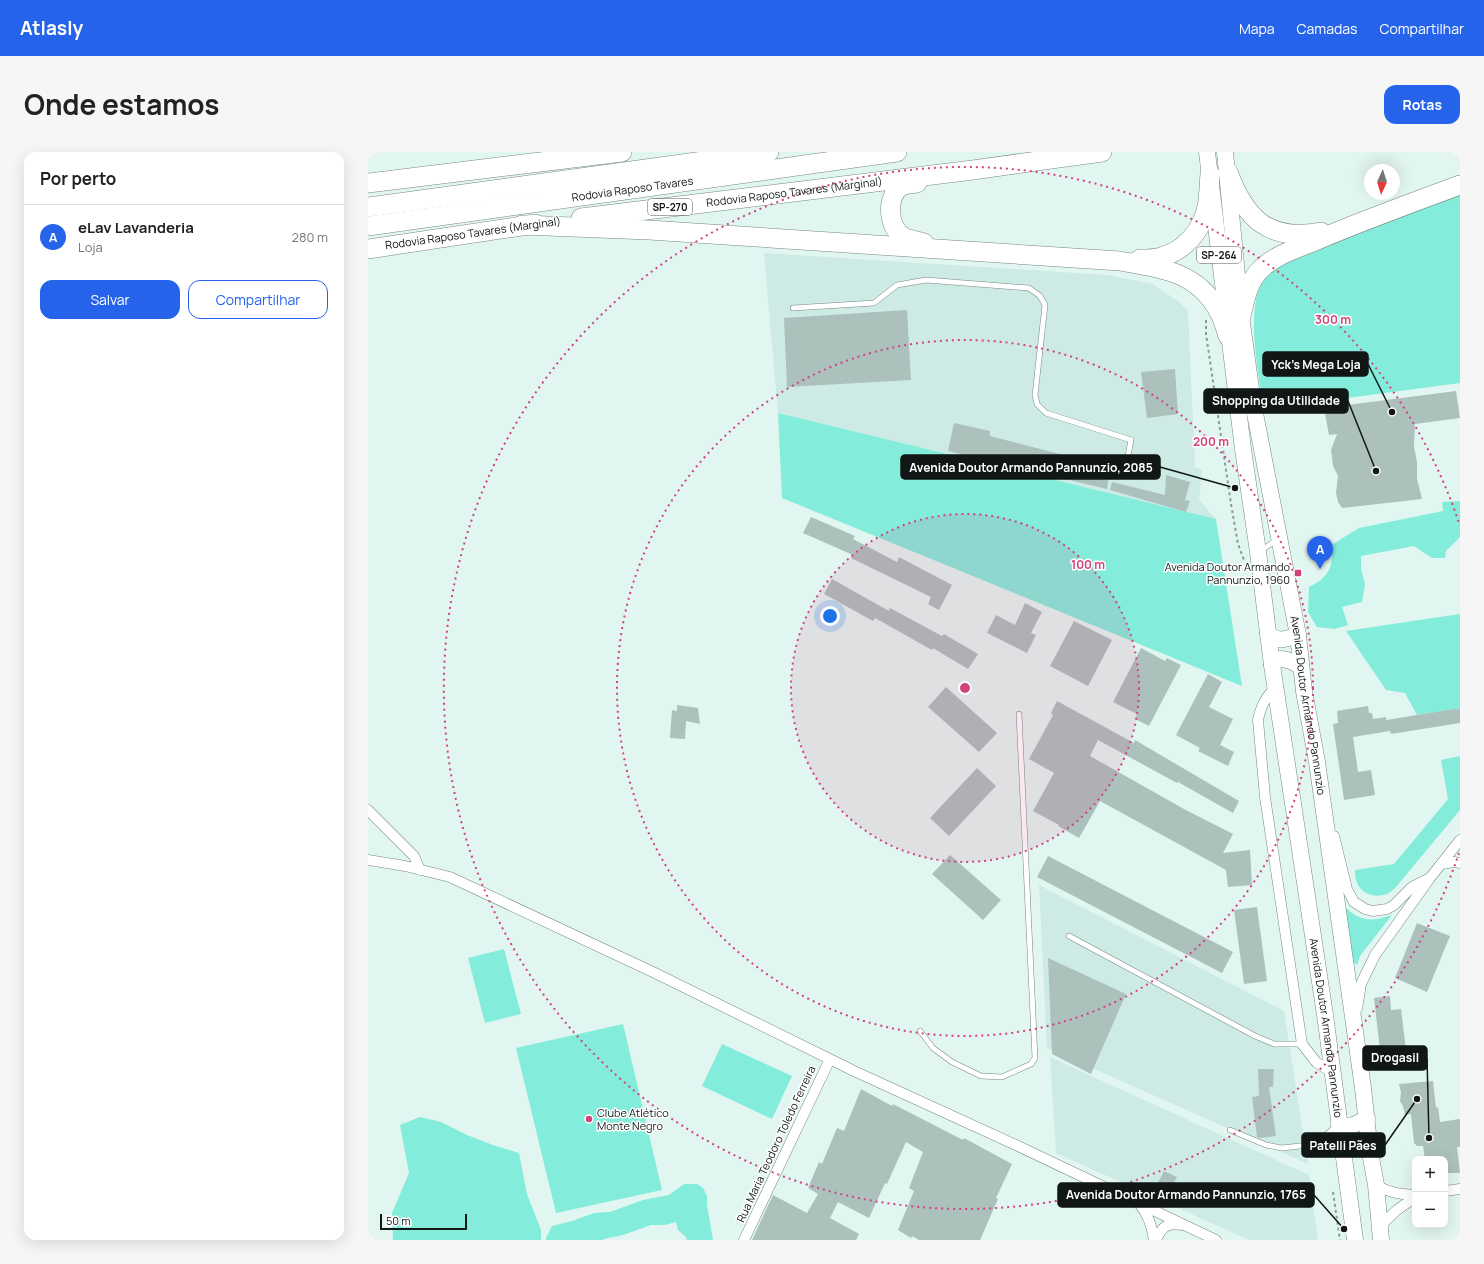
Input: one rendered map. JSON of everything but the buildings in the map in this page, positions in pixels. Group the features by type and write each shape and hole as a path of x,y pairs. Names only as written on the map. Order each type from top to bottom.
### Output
{"highway":[{"path":"469,171 550,152"},
{"path":"368,183 622,152"},
{"name":"Rodovia Raposo Tavares","path":"368,207 769,152"},
{"name":"Rodovia Raposo Tavares","path":"368,226 896,152"},
{"name":"Rodovia Raposo Tavares (Marginal)","path":"368,249 522,225 973,170 1102,152"},
{"path":"947,250 904,237 894,227 890,212 894,194 902,186 973,170"},
{"path":"1120,261 1160,258 1170,255 1185,245 1199,227 1219,173 1234,189 1248,212 1267,227 1286,233 1312,234 1352,225"},
{"path":"1241,316 1248,290 1260,270 1278,256 1352,225 1460,185"},
{"path":"522,225 649,230 1120,261 1165,269 1185,277 1205,292 1222,318 1228,336"}],"main road":[{"name":"SP-264","path":"1207,152 1219,173"},
{"name":"SP-264","path":"1219,173 1225,152"},
{"name":"Avenida Doutor Armando Pannunzio","path":"1219,173 1253,403 1298,635 1301,666 1367,1118 1370,1152 1376,1185 1380,1235"},
{"name":"Avenida Doutor Armando Pannunzio","path":"1219,173 1228,336 1275,688 1333,1073 1355,1240"},
{"path":"1268,634 1274,639 1283,640 1298,635"},
{"path":"1272,665 1277,659 1282,658 1301,666"},
{"path":"1339,1124 1342,1126 1350,1126 1367,1118"},
{"path":"1342,1150 1352,1143 1360,1144 1370,1152"}],"street":[{"path":"1275,688 1266,697 1260,709 1258,720 1265,797 1302,1044 1316,1062 1333,1073"},
{"path":"1316,762 1347,889 1354,902 1365,909 1372,911 1387,909 1394,905 1412,887 1430,878"},
{"path":"368,810 414,856 420,870"},
{"path":"1354,1031 1360,989 1370,965 1382,944 1430,878 1458,845"},
{"path":"368,860 450,877 654,973 830,1059 1216,1240"},
{"path":"1441,864 1454,862 1460,863"},
{"name":"Rua Maria Teodoro Toledo Ferreira","path":"744,1240 830,1059"},
{"path":"1376,1185 1385,1190 1398,1194 1412,1195"},
{"path":"1448,1191 1460,1189"},
{"path":"1380,1235 1387,1218 1400,1206 1412,1200"},
{"path":"1137,1203 1147,1214 1155,1240"},
{"path":"1155,1240 1165,1226 1169,1224 1186,1226"}],"lane":[{"path":"793,308 874,303 897,284 926,280 1029,288 1040,296 1045,305 1035,395 1037,404 1046,413 1131,440 1126,466 1145,472"},
{"path":"1258,552 1279,538"},
{"path":"920,1031 934,1048 952,1062 981,1076 1002,1077 1030,1064 1035,1058 1019,714"},
{"path":"1069,936 1255,1036 1274,1044 1302,1044"},
{"path":"1309,1145 1326,1135 1339,1124"},
{"path":"1230,1130 1266,1145 1282,1148 1309,1145 1328,1150 1342,1150"}],"shaded area":[{"path":"764,253 1108,275 1153,284 1178,301 1188,311 1195,467 1202,470 1199,500 1216,519 778,413"},
{"path":"1039,885 1284,1011 1308,1164 1047,1048"},
{"path":"1050,1057 1309,1175 1318,1240 1249,1240 1056,1153"}],"green space":[{"path":"1460,193 1460,383 1264,409 1256,360 1254,322 1255,304 1259,289 1266,276 1282,262"},
{"path":"778,413 1216,519 1242,686 782,498"},
{"path":"1460,501 1460,537 1446,551 1445,558 1432,558 1414,546 1361,556 1361,569 1365,584 1362,602 1342,607 1348,625 1335,629 1317,627 1308,612 1309,587 1322,579 1329,570 1332,559 1333,544 1359,528 1443,511 1442,502"},
{"path":"1460,614 1460,708 1417,715 1405,693 1386,690 1346,631"},
{"path":"1460,756 1460,810 1392,891 1380,896 1366,893 1359,887 1356,881 1355,870 1394,864 1448,799 1441,760"},
{"path":"1343,905 1355,915 1366,919 1378,919 1392,915 1360,956 1357,965 1351,961"},
{"path":"504,949 521,1014 485,1023 468,958"},
{"name":"Clube Atlético Monte Negro","path":"623,1024 662,1190 556,1213 516,1048"},
{"path":"722,1044 792,1076 772,1119 702,1086"},
{"path":"420,1117 441,1122 467,1135 519,1153 527,1194 541,1230 541,1240 393,1240 392,1213 409,1173 400,1125"},
{"path":"684,1184 697,1184 703,1188 707,1196 707,1205 713,1240 687,1240 686,1237 678,1230 676,1222 665,1225 651,1225 623,1235 602,1240 546,1240 552,1226 594,1213 610,1212 643,1200 669,1195"}],"place":[{"name":"Yck's Mega Loja","path":"1392,412"},
{"name":"Shopping da Utilidade","path":"1376,471"},
{"name":"Avenida Doutor Armando Pannunzio, 2085","path":"1235,488"},
{"name":"eLav Lavanderia","path":"1320,569"},
{"name":"Avenida Doutor Armando Pannunzio, 1960","path":"1298,573"},
{"name":"Patelli Pães","path":"1417,1099"},
{"name":"Clube Atlético Monte Negro","path":"589,1119"},
{"name":"Drogasil","path":"1429,1138"},
{"name":"Avenida Doutor Armando Pannunzio, 1765","path":"1344,1229"}]}
